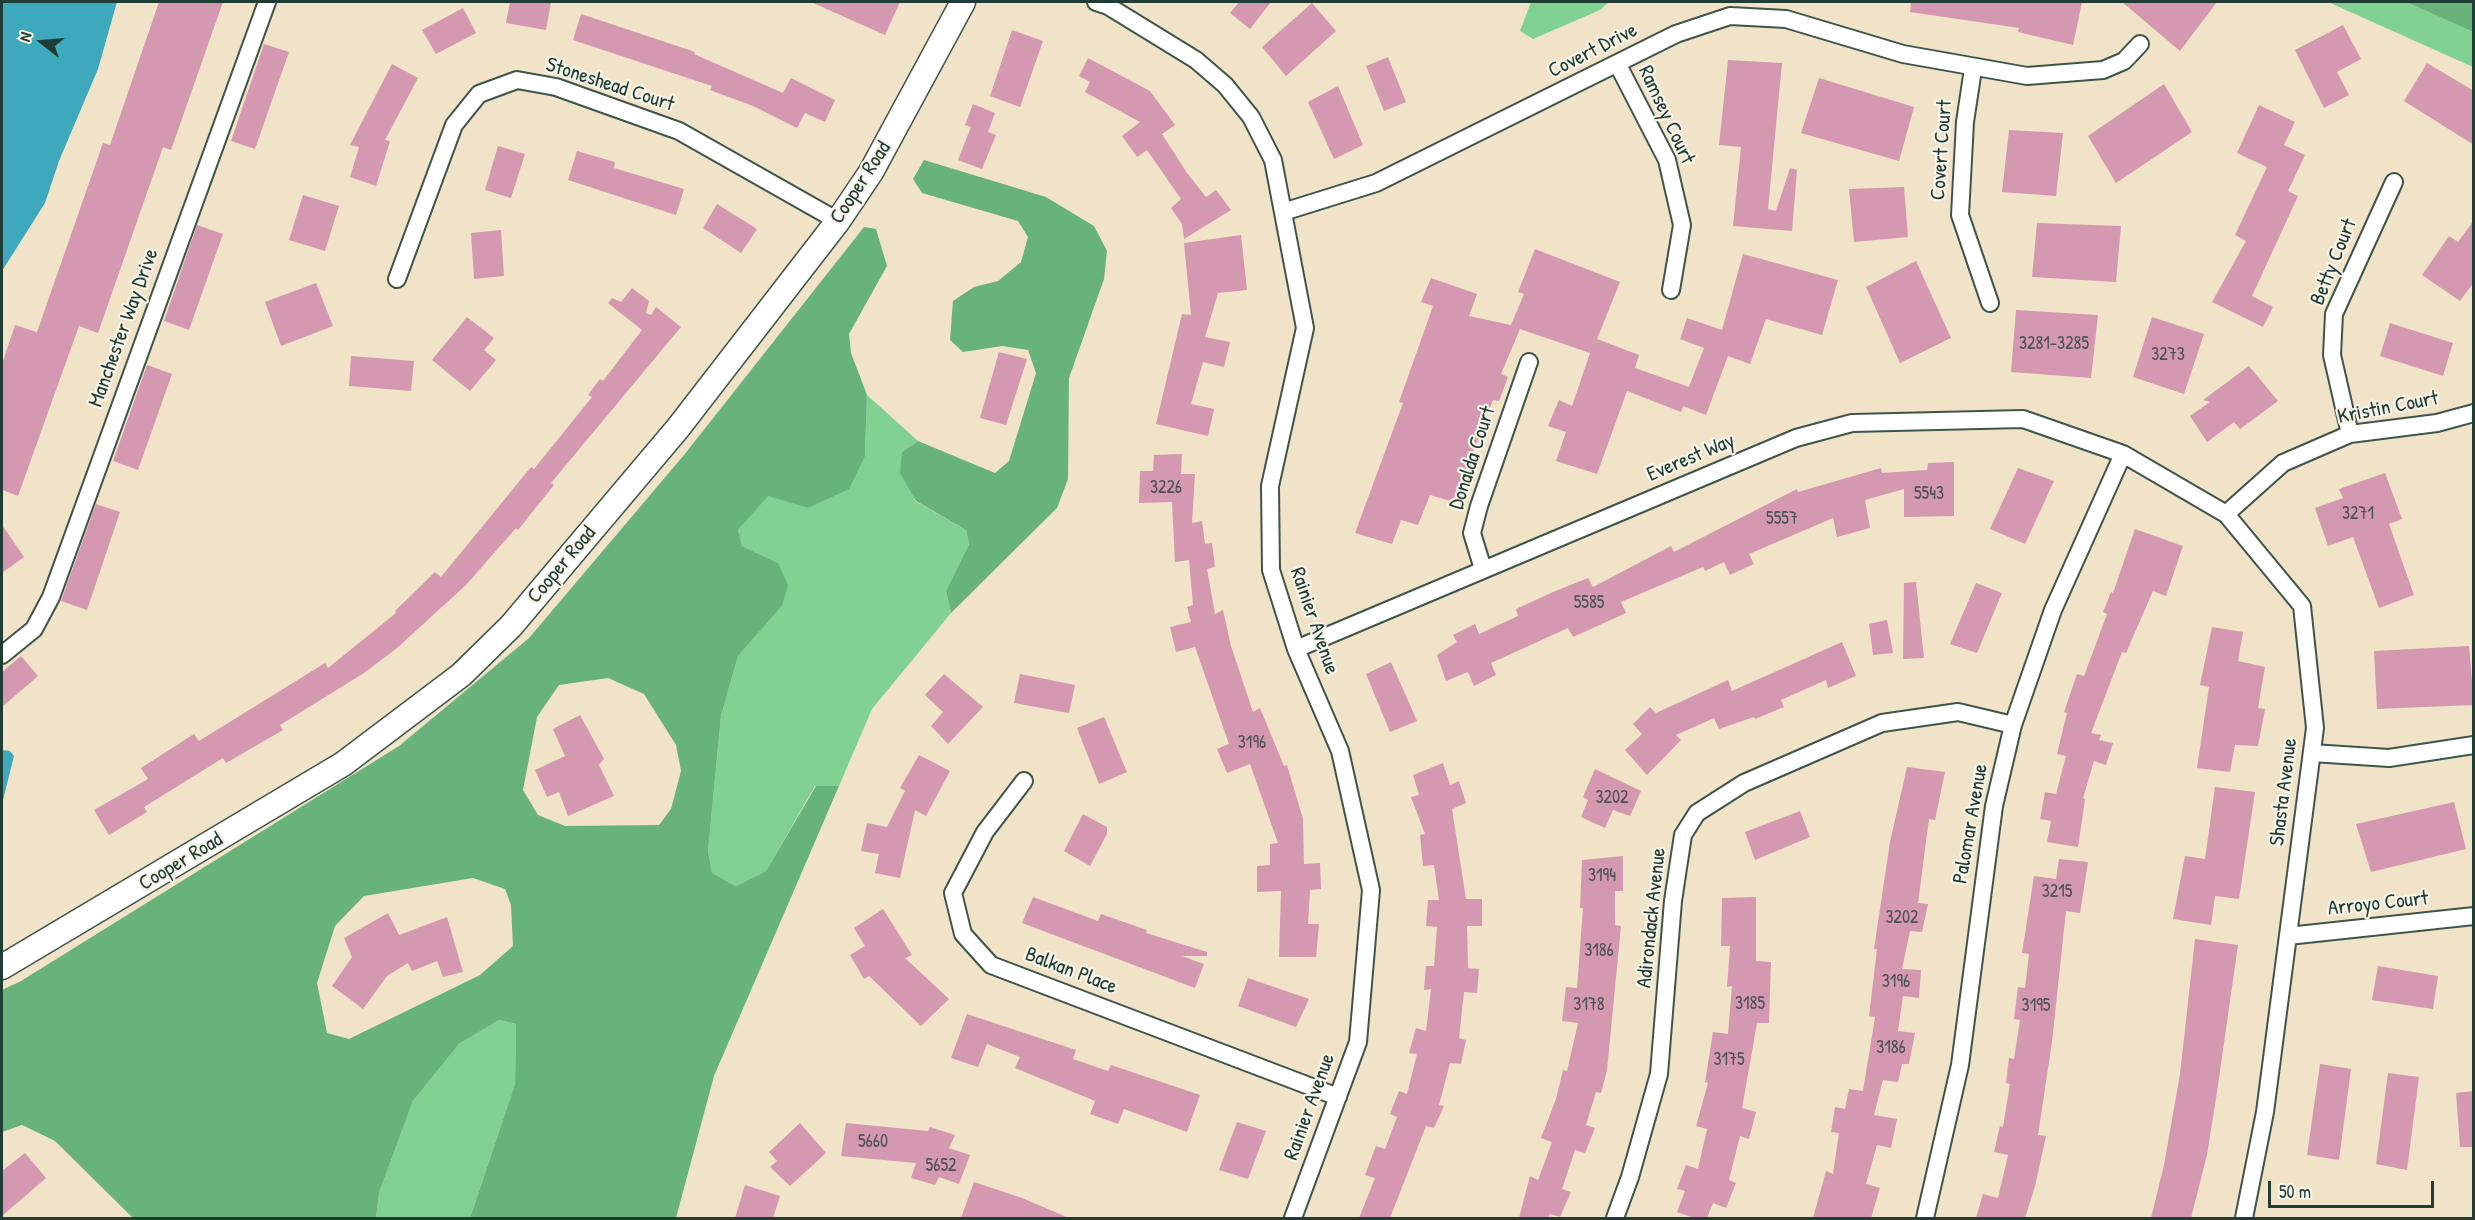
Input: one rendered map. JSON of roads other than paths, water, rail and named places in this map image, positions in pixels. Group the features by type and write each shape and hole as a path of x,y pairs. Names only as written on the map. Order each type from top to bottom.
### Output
{"street":[{"name":"Manchester Way Drive","path":"2,655 34,629 51,597 267,2"},
{"name":"Cooper Road","path":"2,967 343,765 461,675 511,626 678,428 838,221 871,172 963,2"},
{"name":"Rainier Avenue","path":"1096,2 1108,6 1196,60 1225,85 1251,117 1273,160 1305,328 1270,486 1271,570 1296,649 1340,751 1371,890 1358,1042 1293,1218"},
{"name":"Covert Drive","path":"1283,212 1376,183 1676,34 1730,16 1786,19 1903,54 1973,69 2027,76 2103,70 2124,61 2140,44"},
{"name":"Ramsey Court","path":"1618,64 1667,160 1682,225 1671,290"},
{"name":"Covert Court","path":"1973,69 1965,122 1960,215 1990,303"},
{"name":"Stoneshead Court","path":"398,279 454,125 479,94 517,80 556,87 679,131 838,221"},
{"name":"Betty Court","path":"2350,434 2332,355 2334,314 2394,182"},
{"name":"Donalda Court","path":"1483,569 1472,533 1479,506 1529,362"},
{"name":"Kristin Court","path":"2226,514 2283,463 2350,434 2437,423 2474,414"},
{"name":"Everest Way","path":"1296,649 1796,438 1852,423 2023,419 2123,454"},
{"name":"Shasta Avenue","path":"2123,454 2226,514 2302,606 2315,728 2265,1112 2244,1218"},
{"name":"Palomar Avenue","path":"1925,1218 1960,1065 1994,806 2013,725 2053,610 2123,454"},
{"name":"Adirondack Avenue","path":"1614,1218 1630,1177 1659,1074 1673,901 1683,835 1697,813 1744,783 1882,723 1958,712 2013,725"},
{"path":"2312,753 2389,758 2474,745"},
{"name":"Balkan Place","path":"1024,781 985,832 953,893 963,934 991,965 1338,1097"},
{"name":"Arroyo Court","path":"2288,936 2474,916"}],"water":[{"path":"2,2 117,2 98,69 59,161 45,203 2,271"},
{"path":"2,750 10,751 14,756 2,804"}]}
